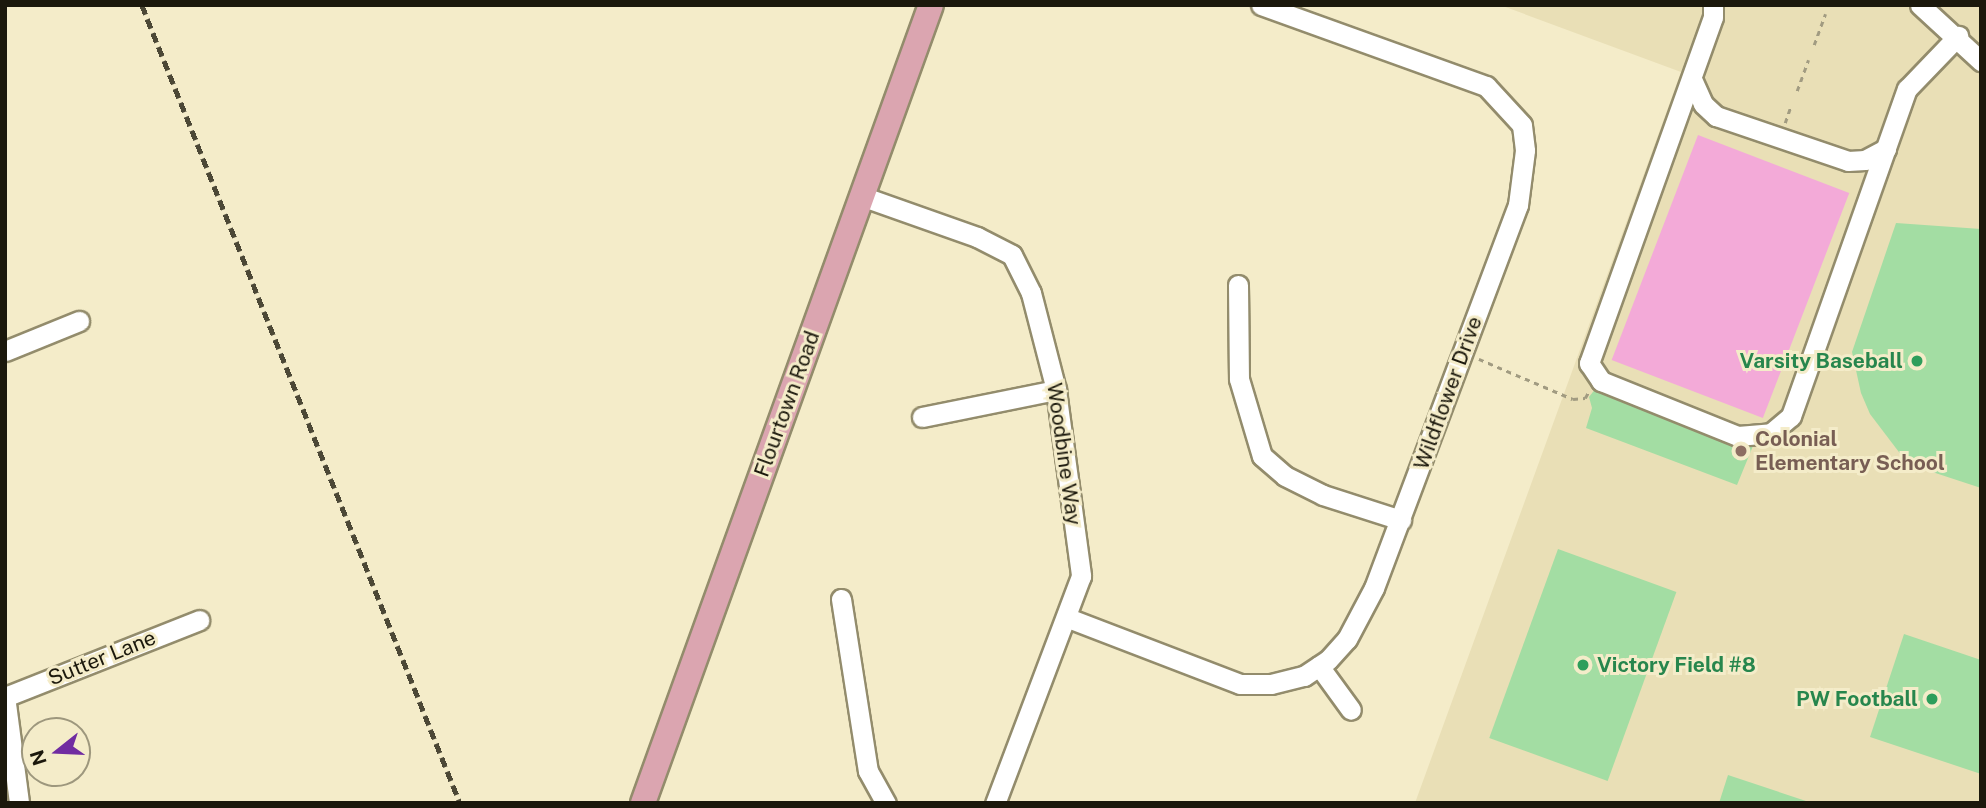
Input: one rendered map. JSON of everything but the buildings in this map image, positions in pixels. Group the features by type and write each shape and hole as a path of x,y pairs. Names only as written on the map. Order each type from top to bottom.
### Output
{"main road":[{"name":"Flourtown Road","path":"643,803 864,197 931,5"}],"street":[{"name":"Wildflower Drive","path":"1068,618 1240,684 1271,684 1304,676 1319,666 1347,639 1374,588 1518,205 1525,150 1521,125 1486,86 1261,5"},
{"path":"1713,5 1692,79 1590,363 1601,381 1738,436 1770,433 1791,416 1907,89 1958,36"},
{"path":"1920,5 1958,36 1981,61"},
{"path":"1692,79 1703,104 1716,116 1848,161 1864,160 1886,149"},
{"name":"Woodbine Way","path":"864,197 977,237 1012,255 1031,293 1056,390 1081,576 1068,618 995,803"},
{"path":"1238,285 1239,379 1262,456 1285,476 1323,495 1401,520"},
{"path":"5,351 79,321"},
{"path":"922,417 1056,390"},
{"path":"841,599 868,771 886,803"},
{"name":"Sutter Lane","path":"5,696 200,620"},
{"path":"1319,666 1351,710"},
{"path":"5,696 19,803"}],"path":[{"path":"1814,45 1825,14"},
{"path":"1797,91 1808,60"},
{"path":"1782,131 1791,106"},
{"path":"1463,353 1573,399 1585,398 1593,383"}],"shaded area":[{"name":"Colonial Elementary School","path":"1500,5 1981,5 1981,803 1415,803 1681,72"}],"green space":[{"name":"Varsity Baseball","path":"1896,223 1981,229 1981,488 1908,464 1870,414 1861,393 1852,352"},
{"path":"1596,388 1753,446 1737,485 1586,428 1592,408 1589,397"},
{"name":"Victory Field #8","path":"1558,549 1676,592 1608,781 1489,738"},
{"name":"PW Football","path":"1904,634 1981,660 1981,774 1870,737"},
{"path":"1728,775 1812,803 1719,803"}],"railway":[{"path":"142,5 460,803"}],"place":[{"name":"Varsity Baseball","path":"1917,361"},
{"name":"Colonial Elementary School","path":"1741,451"},
{"name":"Victory Field #8","path":"1583,665"},
{"name":"PW Football","path":"1932,699"}]}
